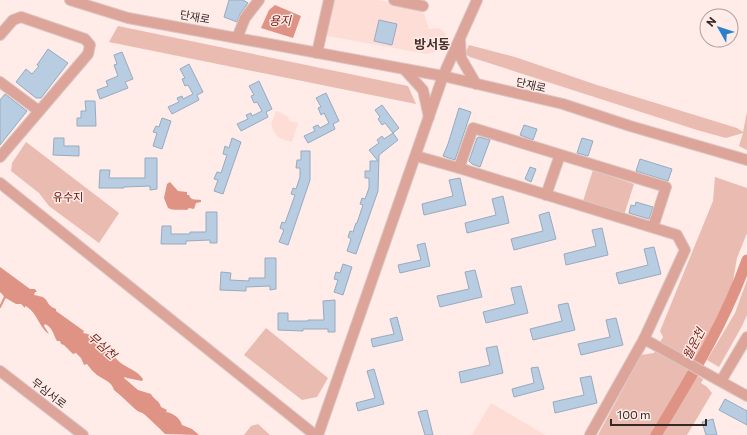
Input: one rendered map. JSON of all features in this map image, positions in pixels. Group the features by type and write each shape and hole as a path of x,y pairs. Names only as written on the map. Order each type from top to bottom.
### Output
{"street":[{"name":"단재로","path":"70,0 128,18 443,76 563,104 630,126 747,160"},
{"path":"237,38 245,18 259,0"},
{"path":"317,53 330,0"},
{"path":"394,0 423,6"},
{"path":"0,183 317,435 443,76 477,0"},
{"path":"0,35 13,20 22,17 84,40 90,45 88,54 0,157"},
{"path":"459,38 461,58 476,84"},
{"path":"404,69 423,90 429,117"},
{"path":"0,82 39,111"},
{"path":"458,168 473,128 666,187 653,227"},
{"path":"546,194 560,155"},
{"path":"416,156 546,194 677,235 685,250 644,339 590,435"},
{"path":"718,378 747,336"},
{"path":"644,339 718,378 747,396"},
{"name":"무심서로","path":"0,371 83,435"}],"shaded area":[{"path":"332,0 378,0 423,10 429,29 439,28 446,34 437,51 427,54 328,36 324,31"},
{"path":"276,111 287,116 290,121 298,123 292,142 279,138 274,132 271,125"},
{"path":"491,403 545,435 472,435"}],"green space":[{"path":"118,26 408,86 416,104 109,42"},
{"path":"469,45 515,57 597,85 737,128 743,132 747,112 747,150 739,146 743,133 726,138 697,130 470,57 465,54"},
{"name":"유수지","path":"26,142 119,213 99,243 49,206 39,193 11,171 12,163"},
{"path":"593,170 634,184 624,215 583,201"},
{"path":"715,177 747,188 747,233 737,258 733,285 715,321 700,357 654,435 598,435 641,355 654,353 663,337 660,331 713,201"},
{"path":"747,280 747,315 719,367 707,360 735,313"},
{"path":"266,328 328,378 317,397 302,400 244,355"},
{"path":"696,375 703,379 701,383 712,393 687,435 660,435"},
{"path":"258,424 270,435 244,435 251,426"}],"water":[{"name":"용지","path":"275,5 301,16 293,38 261,28 269,10"},
{"path":"170,182 178,191 187,192 187,195 191,198 201,200 201,202 196,203 194,209 189,208 187,210 175,210 168,208 164,198 167,184"},
{"name":"무심천","path":"0,267 30,289 35,289 37,292 35,292 34,295 45,299 49,305 56,309 56,311 84,331 83,333 88,334 113,353 115,358 140,375 143,379 142,381 124,378 138,390 151,394 161,407 167,410 166,412 176,416 182,425 192,429 199,435 165,434 144,414 136,410 114,390 109,383 96,374 87,364 84,365 81,358 76,353 73,354 61,344 60,341 57,341 51,329 45,324 44,326 49,334 29,308 25,306 25,308 21,304 16,304 4,297 0,292"}],"building":[{"path":"229,0 243,0 248,3 240,14 237,22 224,17"},
{"path":"379,20 397,24 392,45 374,41"},
{"path":"48,49 68,63 41,98 36,98 16,82 26,69 32,74 39,66 37,65"},
{"path":"122,52 133,79 125,82 128,88 100,99 97,90 108,86 106,81 118,76 114,65 117,64 114,55"},
{"path":"189,64 203,92 197,95 199,100 172,114 168,107 179,102 177,98 182,96 183,99 193,94 188,85 185,86 182,79 185,78 180,69"},
{"path":"259,81 272,109 266,112 268,117 241,131 237,124 248,119 246,115 251,113 252,116 262,111 257,102 254,103 251,96 254,95 249,86"},
{"path":"326,93 339,121 333,124 335,129 308,143 304,136 315,131 313,127 318,125 320,128 329,123 324,113 321,115 318,108 321,107 316,98"},
{"path":"5,94 27,111 0,145 0,100"},
{"path":"85,101 95,101 96,126 77,126 77,118 81,118 81,111 86,111"},
{"path":"382,105 399,128 393,133 385,123 382,125 378,119 380,117 375,110"},
{"path":"459,108 471,112 455,160 443,156"},
{"path":"162,118 171,121 162,149 153,146 157,133 153,132 156,126 159,127"},
{"path":"524,125 537,129 533,140 520,135"},
{"path":"393,133 398,140 379,155 378,191 356,254 347,251 351,239 348,237 350,231 353,232 357,223 363,205 360,204 362,198 365,199 369,188 369,178 365,178 365,171 370,171 370,161 378,161 369,150 379,143 377,140 382,136 384,139"},
{"path":"479,137 490,140 480,167 469,161 477,138"},
{"path":"54,138 64,138 64,146 79,146 79,156 53,155"},
{"path":"232,138 241,142 223,194 214,191 218,180 214,179 217,172 221,173 227,155 223,154 225,146 229,148"},
{"path":"582,138 593,141 588,156 577,153"},
{"path":"301,151 310,151 310,180 288,245 279,242 284,230 280,228 282,222 285,223 295,195 291,194 293,188 296,189 300,177 300,168 296,168 297,160 301,160"},
{"path":"145,158 157,158 157,189 150,190 150,186 99,188 100,170 110,170 109,178 145,178"},
{"path":"640,159 672,169 668,181 636,171"},
{"path":"530,167 536,169 531,182 525,179"},
{"path":"460,178 466,205 424,215 422,204 453,196 449,180"},
{"path":"503,196 509,223 467,233 465,223 496,215 492,199"},
{"path":"636,202 653,207 649,219 629,213 631,205 635,206"},
{"path":"206,212 217,212 217,243 210,243 210,240 186,241 186,244 161,244 162,226 171,226 171,234 206,232"},
{"path":"549,212 556,239 514,250 511,239 543,231 539,215"},
{"path":"602,228 608,255 566,265 564,254 596,246 592,230"},
{"path":"425,243 430,266 400,273 398,265 421,260 417,245"},
{"path":"654,247 661,274 619,284 616,273 648,265 644,249"},
{"path":"265,258 276,258 276,289 270,290 270,286 246,287 246,291 220,290 221,272 231,273 230,280 249,281 249,278 265,278"},
{"path":"343,264 352,267 343,295 334,292 338,280 334,279 336,272 340,273"},
{"path":"475,270 482,297 440,307 437,296 469,289 465,272"},
{"path":"521,286 528,313 486,323 483,312 515,304 511,288"},
{"path":"335,300 335,332 328,332 328,329 303,329 303,331 278,330 278,313 288,313 288,321 324,320 323,301"},
{"path":"568,303 575,330 533,340 530,329 562,321 558,305"},
{"path":"397,317 403,340 373,347 371,339 394,334 390,319"},
{"path":"616,318 623,345 581,355 578,344 610,337 606,320"},
{"path":"497,346 503,373 461,383 459,372 490,365 486,348"},
{"path":"538,367 544,389 514,397 512,389 534,383 531,368"},
{"path":"374,369 384,404 358,411 356,403 375,398 367,371"},
{"path":"591,376 597,403 555,413 553,402 584,395 580,378"},
{"path":"725,399 747,411 747,425 719,410"},
{"path":"427,410 433,435 425,435 418,412"},
{"path":"713,419 717,435 706,435 702,422"}],"waterway":[{"name":"월운천","path":"656,435 718,328 747,260"},
{"path":"0,307 5,297"}],"district":[{"name":"방서동","path":"432,44"}]}
